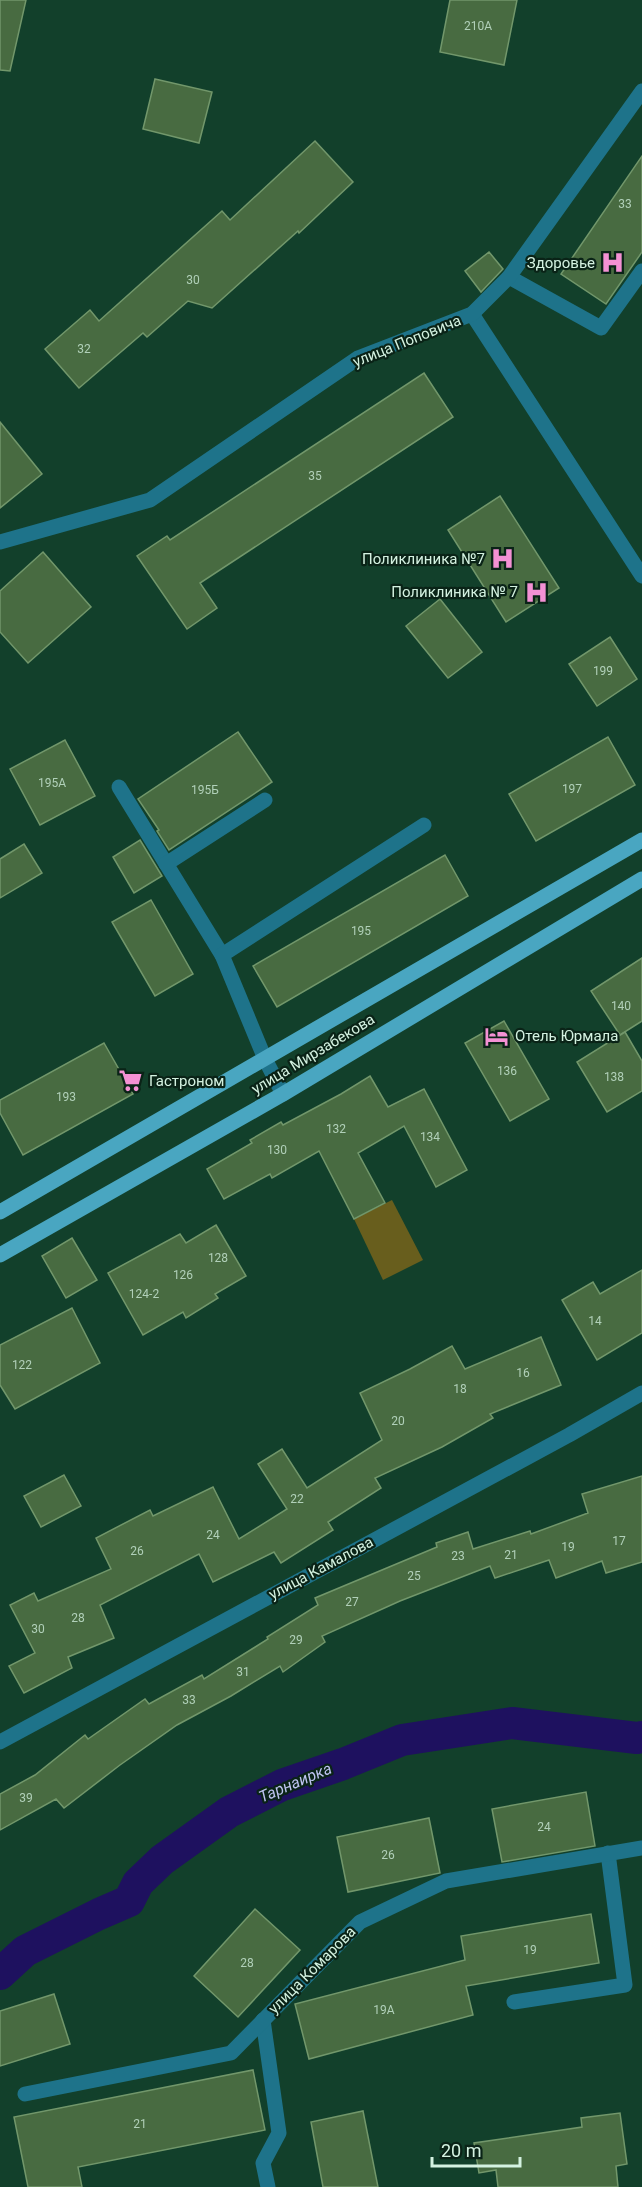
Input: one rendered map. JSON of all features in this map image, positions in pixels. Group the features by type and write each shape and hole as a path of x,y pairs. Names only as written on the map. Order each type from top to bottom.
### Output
{"main road":[{"name":"улица Мирзабекова","path":"0,1212 642,840"},
{"name":"улица Мирзабекова","path":"0,1255 283,1094 642,879"}],"street":[{"name":"улица Поповича","path":"0,542 150,500 358,358 472,314 509,277 642,91"},
{"path":"509,277 601,328 642,271"},
{"path":"472,314 642,576"},
{"path":"119,787 222,955 265,1059 283,1094"},
{"path":"166,864 266,800"},
{"path":"222,955 424,825"},
{"name":"улица Камалова","path":"0,1742 569,1435 642,1393"},
{"name":"улица Комарова","path":"25,2094 231,2053 360,1922 446,1881 642,1848"},
{"path":"513,2002 624,1985 608,1853"},
{"path":"263,2020 279,2133 263,2163 268,2187"}],"shaded area":[{"path":"392,1200 423,1260 383,1280 354,1219"}],"building":[{"path":"0,0 26,0 10,71 0,70"},
{"path":"450,0 517,0 504,65 440,52"},
{"path":"155,79 212,92 199,143 143,129"},
{"path":"315,141 353,182 299,233 298,231 212,308 188,301 147,337 143,333 79,388 45,349 90,310 99,321 222,211 230,220"},
{"path":"642,156 642,252 606,304 561,274"},
{"path":"489,252 503,269 481,292 465,271"},
{"path":"424,373 453,417 200,583 217,608 187,629 137,556 167,536 170,540"},
{"path":"0,422 42,474 0,508"},
{"name":"Поликлиника №7","path":"500,496 559,588 506,622 448,530"},
{"path":"43,552 91,607 28,663 0,632 0,591"},
{"path":"440,599 482,652 448,678 406,626"},
{"path":"610,637 637,679 597,706 569,664"},
{"path":"238,732 272,782 169,850 157,831 159,830 138,799"},
{"path":"608,737 635,785 536,841 509,794"},
{"path":"65,740 95,796 40,825 10,769"},
{"path":"140,840 162,876 134,893 113,857"},
{"path":"24,844 42,873 0,898 0,859"},
{"path":"445,855 468,896 277,1007 253,966"},
{"path":"151,900 193,974 155,996 112,922"},
{"path":"642,958 642,1021 620,1035 591,991"},
{"path":"504,1021 549,1099 510,1121 465,1043"},
{"path":"625,1032 642,1061 642,1091 607,1112 577,1062"},
{"path":"104,1043 133,1094 23,1155 0,1113 0,1100"},
{"path":"370,1076 388,1107 424,1089 467,1170 436,1187 404,1126 358,1153 385,1203 354,1219 319,1151 272,1178 270,1174 224,1199 207,1169 252,1143 250,1140 281,1122 283,1125"},
{"path":"216,1225 246,1276 215,1294 218,1298 186,1318 183,1312 143,1335 108,1273 180,1234 186,1243"},
{"path":"72,1238 97,1280 66,1298 42,1256"},
{"path":"642,1270 642,1333 597,1360 562,1300 593,1282 600,1294"},
{"path":"72,1308 100,1363 15,1409 0,1385 0,1345"},
{"path":"541,1337 561,1385 490,1414 493,1418 442,1447 375,1478 381,1488 328,1522 333,1530 281,1563 274,1552 213,1582 199,1554 100,1605 114,1638 68,1657 72,1668 24,1693 9,1666 35,1653 10,1605 34,1593 38,1601 111,1569 96,1538 150,1510 153,1516 213,1487 239,1539 287,1509 258,1464 282,1449 307,1488 382,1440 360,1393 452,1346 465,1369"},
{"path":"64,1475 81,1506 41,1527 24,1496"},
{"path":"642,1476 642,1562 606,1573 602,1561 556,1578 549,1560 495,1578 490,1566 400,1601 322,1636 325,1642 283,1672 280,1666 177,1725 64,1808 56,1799 0,1830 0,1794 35,1775 85,1735 88,1739 145,1699 149,1704 202,1675 204,1679 318,1605 315,1598 437,1547 436,1543 468,1532 473,1549 530,1531 531,1534 588,1513 582,1494"},
{"path":"586,1792 595,1846 502,1862 492,1809"},
{"path":"429,1818 440,1873 348,1892 337,1837"},
{"path":"255,1909 300,1950 238,2017 194,1976"},
{"path":"591,1914 599,1963 466,1986 473,2015 309,2059 295,2004 465,1960 461,1936"},
{"path":"54,1994 70,2044 0,2066 0,2011"},
{"path":"253,2070 265,2130 78,2167 82,2187 28,2187 14,2117"},
{"path":"363,2111 378,2187 323,2187 311,2122"},
{"path":"620,2113 627,2164 616,2166 618,2187 498,2187 496,2170 479,2173 474,2143 582,2127 581,2118"}],"waterway":[{"name":"Тарнаирка","path":"0,1974 25,1951 129,1901 138,1883 162,1860 229,1812 282,1785 402,1740 512,1723 642,1737"}],"place":[{"name":"Здоровье","path":"613,263"},
{"name":"Поликлиника №7","path":"503,559"},
{"name":"Поликлиника № 7","path":"536,592"},
{"name":"Отель Юрмала","path":"497,1036"},
{"name":"Гастроном","path":"131,1081"}]}
